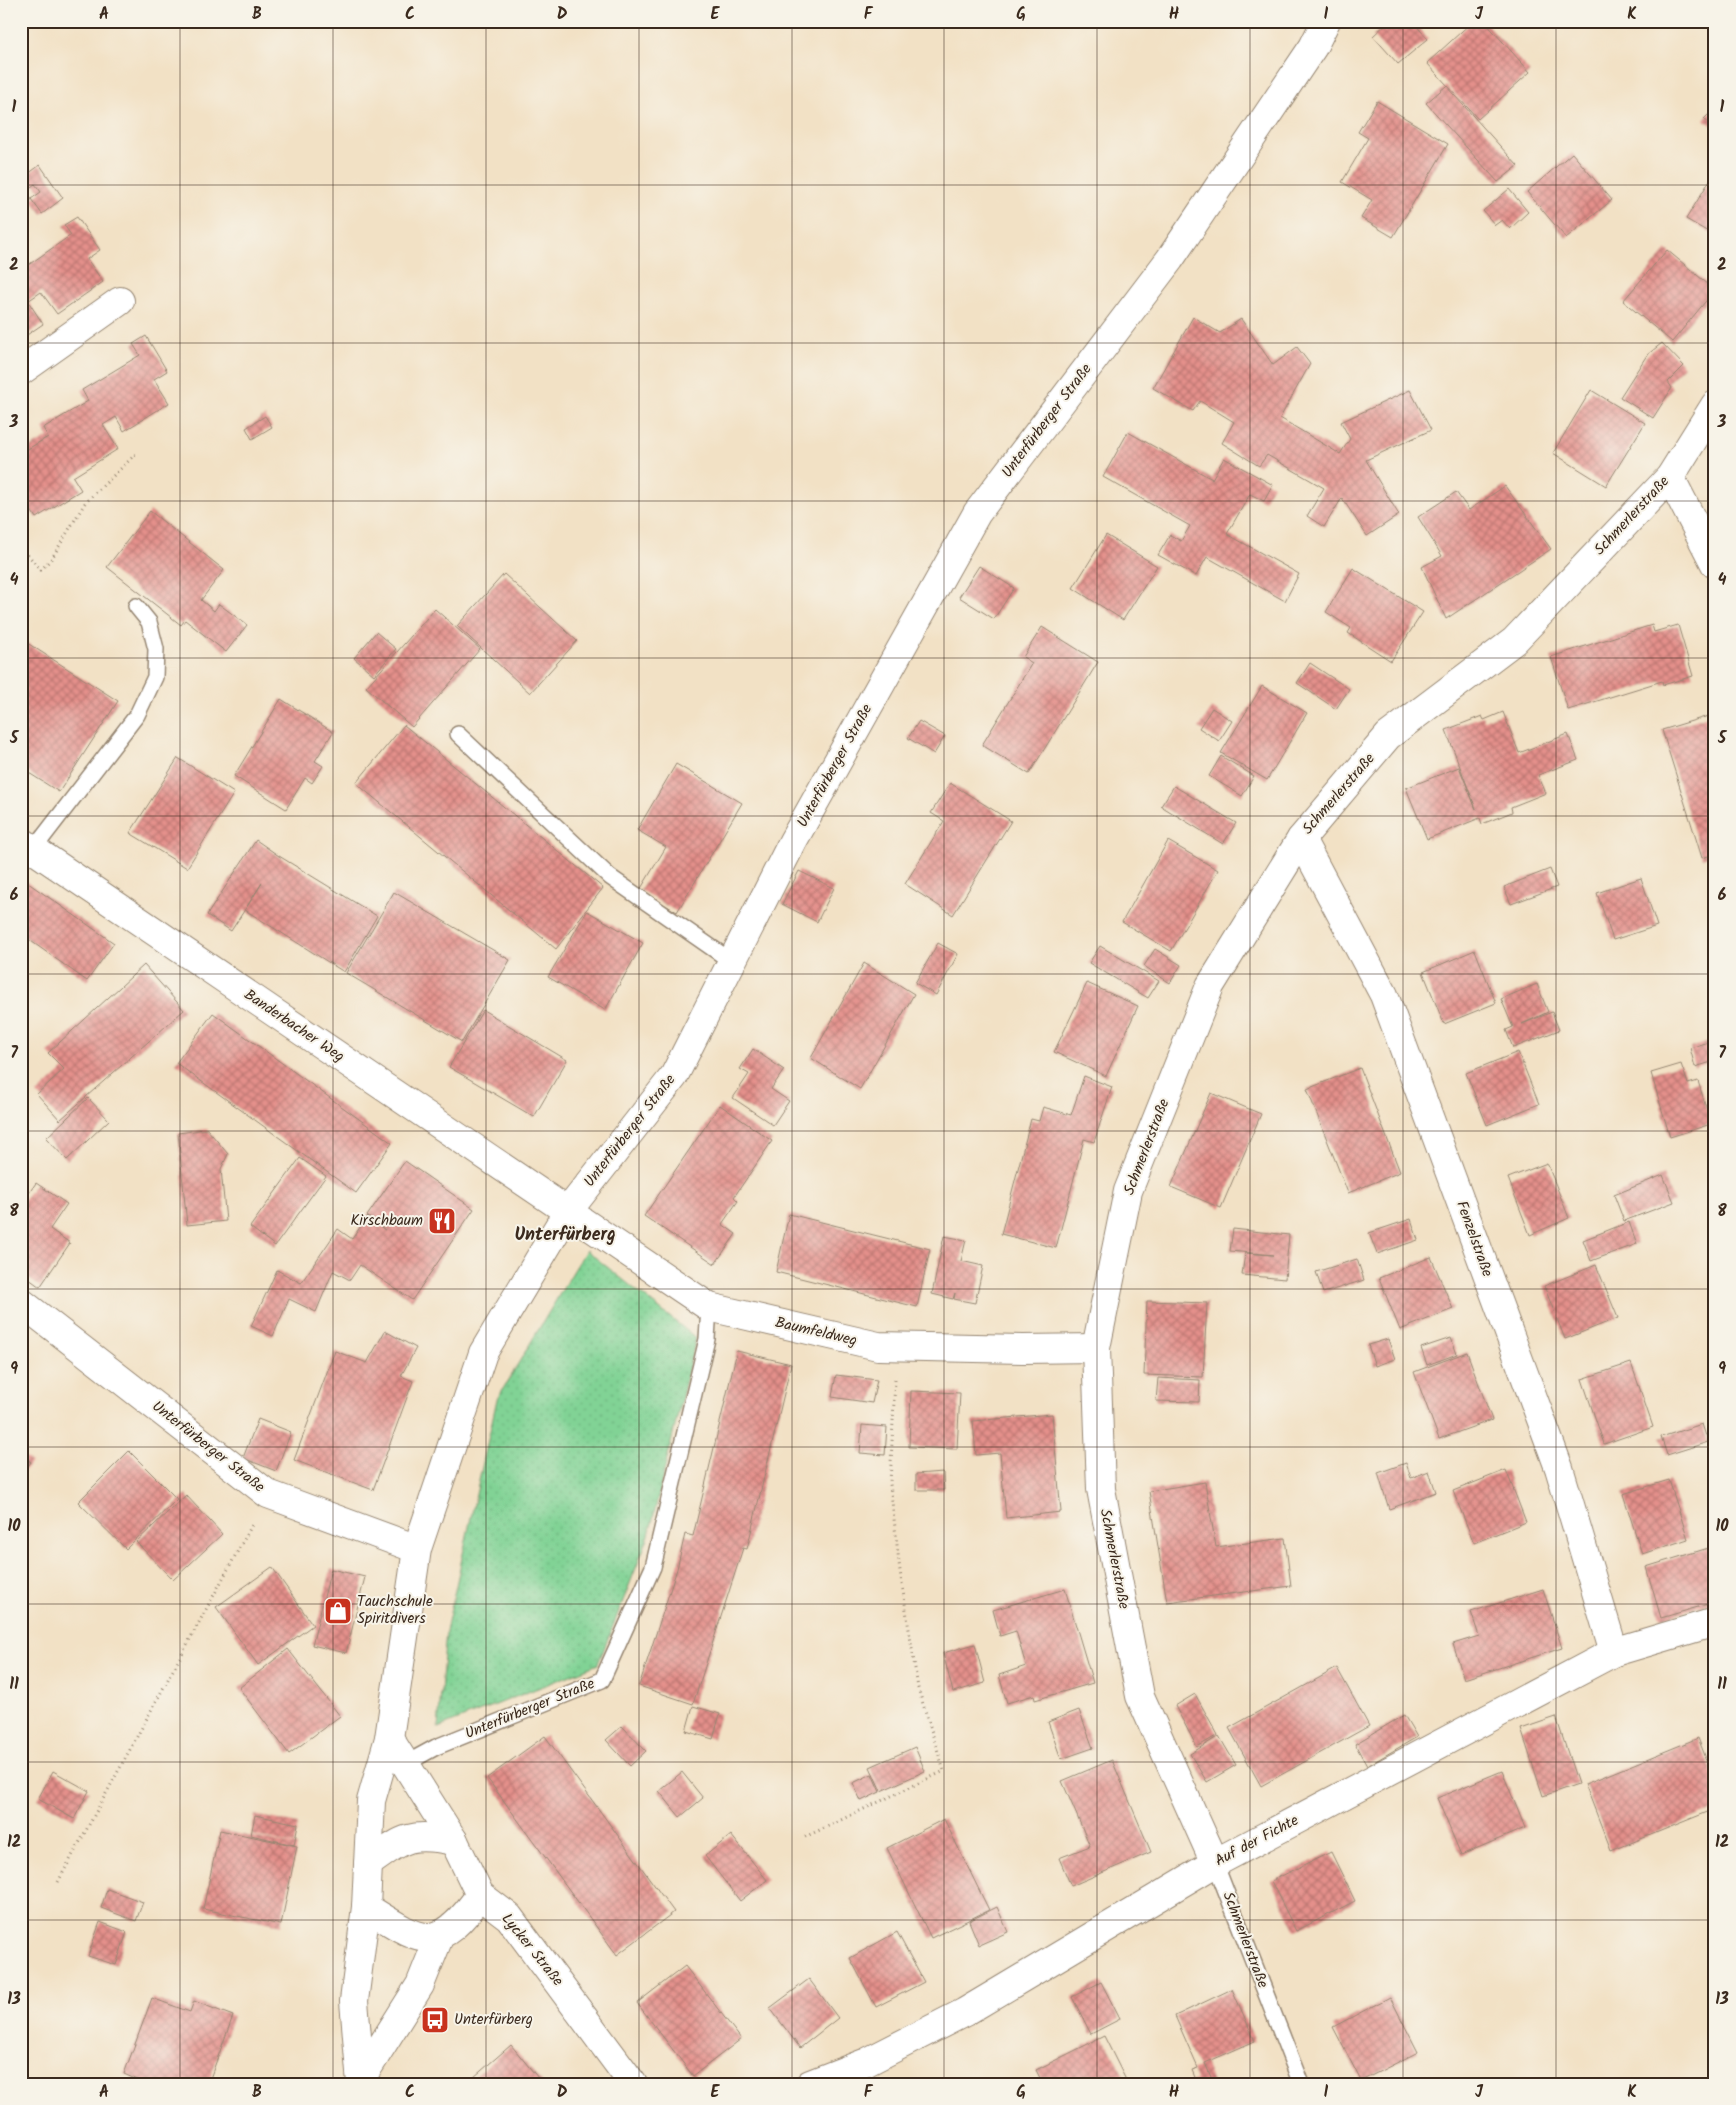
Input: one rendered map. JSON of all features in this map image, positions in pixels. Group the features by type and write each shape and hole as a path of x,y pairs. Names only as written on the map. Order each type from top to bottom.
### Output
{"street":[{"name":"Unterfürberger Straße","path":"362,2080 354,2001 366,1907 371,1801 389,1738 417,1549 483,1353 568,1211 674,1076 793,840 977,512 1170,259 1313,47 1326,21"},
{"path":"21,371 120,301"},
{"name":"Schmerlerstraße","path":"1215,1863 1140,1696 1101,1489 1096,1348 1128,1192 1206,995 1301,839 1388,736 1514,641 1670,477 1715,405"},
{"path":"1670,477 1715,564"},
{"name":"Fenzelstraße","path":"1301,839 1384,994 1559,1468 1614,1652"},
{"name":"Banderbacher Weg","path":"27,845 568,1211"},
{"name":"Baumfeldweg","path":"568,1211 708,1307 878,1346 1023,1349 1096,1348"},
{"name":"Unterfürberger Straße","path":"21,1302 268,1494 417,1549"},
{"name":"Auf der Fichte","path":"810,2084 867,2062 965,2012 1215,1863 1614,1652 1715,1622"},
{"name":"Lycker Straße","path":"389,1738 454,1841 480,1895 509,1917 633,2084"},
{"path":"368,1864 400,1840 427,1836 454,1841"},
{"path":"366,1907 407,1934 422,1938 440,1935 465,1917 480,1895"},
{"name":"Unterfürberger Straße","path":"362,2080 420,1985 440,1935"}],"lane":[{"path":"27,845 138,715 155,677 156,648 149,622 136,606"},
{"path":"458,734 610,877 731,961"},
{"name":"Unterfürberger Straße","path":"405,1764 436,1747 602,1680 653,1567 707,1339 708,1307"},
{"name":"Schmerlerstraße","path":"1215,1863 1302,2084"}],"path":[{"path":"21,547 41,570 52,558 85,503 138,452"},
{"path":"805,1837 944,1771 918,1688 890,1484 896,1346"},
{"path":"58,1882 268,1494"}],"green space":[{"path":"586,1250 696,1338 649,1535 598,1664 438,1728 446,1631 497,1399"}],"building":[{"path":"1389,21 1412,21 1428,39 1398,64 1373,36"},
{"path":"1473,21 1484,21 1530,72 1478,119 1427,63"},
{"path":"1446,86 1518,166 1498,182 1426,103"},
{"path":"1377,101 1448,144 1393,237 1361,218 1372,200 1342,182 1368,138 1358,132"},
{"path":"1715,108 1715,128 1704,119"},
{"path":"1572,153 1612,200 1566,238 1527,192"},
{"path":"21,165 28,174 40,165 63,198 42,214 31,199 41,192 35,184 21,194"},
{"path":"1715,172 1715,236 1686,219"},
{"path":"1509,189 1528,212 1510,229 1502,220 1495,225 1483,211"},
{"path":"77,217 100,250 87,259 103,282 57,314 41,292 28,301 43,324 21,339 21,264 24,268 71,235 64,225"},
{"path":"1667,250 1715,290 1672,342 1623,301"},
{"path":"1193,317 1220,333 1241,319 1273,365 1297,347 1310,364 1280,418 1340,454 1350,439 1341,422 1410,390 1431,430 1366,460 1399,515 1367,536 1342,498 1324,527 1307,516 1324,488 1267,455 1259,466 1222,443 1234,422 1200,401 1193,411 1153,388"},
{"path":"146,336 167,371 154,379 169,403 124,431 116,417 103,425 118,449 73,477 81,490 36,518 24,499 21,501 21,453 48,437 43,428 88,401 82,390 140,355 133,344"},
{"path":"1662,343 1684,366 1668,382 1672,388 1653,418 1620,397 1647,355"},
{"path":"1591,390 1645,423 1606,486 1553,453"},
{"path":"265,416 272,427 252,439 246,428"},
{"path":"1128,432 1212,479 1224,458 1273,485 1264,501 1250,494 1227,534 1299,574 1285,601 1207,557 1196,576 1158,555 1170,535 1181,541 1190,526 1103,477"},
{"path":"1505,486 1551,549 1446,619 1422,567 1442,556 1418,517 1456,492 1469,510"},
{"path":"150,511 224,570 201,600 214,611 219,604 247,625 226,652 185,620 181,625 107,567"},
{"path":"1106,535 1157,566 1123,620 1073,588"},
{"path":"979,566 1014,588 994,619 959,597"},
{"path":"1353,568 1423,612 1391,661 1348,633 1351,628 1326,612"},
{"path":"504,574 577,641 530,693 457,626"},
{"path":"435,609 480,649 412,727 366,687"},
{"path":"1652,625 1654,632 1678,625 1693,676 1663,685 1662,681 1568,710 1551,657"},
{"path":"1042,627 1098,662 1029,774 982,745 1032,663 1023,657"},
{"path":"376,632 396,649 374,675 354,658"},
{"path":"21,639 118,701 59,792 21,768"},
{"path":"1310,663 1349,689 1336,709 1297,683"},
{"path":"1262,686 1307,713 1267,780 1221,753"},
{"path":"281,699 333,732 315,761 323,766 312,783 305,778 286,809 234,776"},
{"path":"1212,708 1232,721 1219,741 1199,728"},
{"path":"1503,712 1519,753 1568,734 1578,760 1538,775 1546,793 1511,807 1512,812 1482,824 1480,818 1427,839 1406,788 1459,767 1476,809 1446,730 1482,716 1484,720"},
{"path":"1715,714 1715,854 1702,858 1662,730"},
{"path":"919,721 945,736 934,754 908,738"},
{"path":"404,725 603,888 556,949 356,783"},
{"path":"1221,756 1254,776 1242,796 1209,776"},
{"path":"178,758 234,793 187,868 130,833"},
{"path":"676,764 742,803 677,912 640,890 666,847 637,830"},
{"path":"950,783 1011,821 953,915 905,884 944,821 931,813"},
{"path":"1174,786 1236,823 1223,844 1161,806"},
{"path":"256,840 377,916 344,972 245,910 262,883 231,931 207,915"},
{"path":"1168,841 1218,870 1171,951 1122,922"},
{"path":"1715,855 1715,869 1714,869 1710,856"},
{"path":"1550,869 1557,887 1511,904 1504,887"},
{"path":"799,871 834,888 817,922 782,904"},
{"path":"21,878 114,943 87,981 21,934"},
{"path":"1641,878 1657,926 1613,940 1597,893"},
{"path":"394,892 510,960 462,1042 346,973"},
{"path":"587,911 643,943 605,1010 548,977"},
{"path":"938,943 958,954 936,995 915,983"},
{"path":"1100,946 1159,981 1148,998 1089,963"},
{"path":"1155,949 1181,965 1170,983 1144,966"},
{"path":"1475,950 1496,1003 1444,1024 1423,972"},
{"path":"864,963 914,994 860,1089 811,1058"},
{"path":"144,965 184,1010 60,1120 37,1094 64,1069 48,1053"},
{"path":"1087,983 1138,1006 1106,1076 1054,1052"},
{"path":"1537,984 1548,1012 1522,1024 1552,1012 1559,1030 1513,1048 1506,1030 1513,1027 1501,999"},
{"path":"483,1010 567,1060 534,1117 449,1067"},
{"path":"213,1013 392,1143 356,1193 176,1063"},
{"path":"1715,1040 1715,1061 1695,1067 1690,1048"},
{"path":"21,1041 27,1047 21,1052"},
{"path":"753,1049 784,1070 771,1089 789,1101 773,1125 733,1098 749,1074 740,1069"},
{"path":"1518,1052 1539,1104 1487,1125 1466,1073"},
{"path":"1681,1064 1688,1084 1698,1081 1711,1124 1670,1137 1651,1073"},
{"path":"1360,1068 1400,1172 1348,1193 1307,1089"},
{"path":"1084,1076 1112,1087 1094,1142 1084,1139 1056,1248 1001,1234 1031,1119 1039,1121 1043,1107 1071,1115"},
{"path":"1211,1093 1261,1114 1221,1208 1171,1187"},
{"path":"88,1098 109,1120 67,1160 46,1138"},
{"path":"720,1105 772,1141 734,1197 738,1201 722,1224 736,1234 715,1264 644,1216"},
{"path":"207,1129 228,1154 221,1169 226,1221 187,1225 178,1133"},
{"path":"300,1158 326,1176 275,1246 250,1227"},
{"path":"405,1161 474,1209 412,1300 360,1265 350,1280 333,1271 316,1312 289,1299 273,1336 251,1326 277,1270 301,1283 338,1229 352,1239 367,1217 385,1230 367,1216"},
{"path":"1547,1163 1569,1218 1530,1235 1508,1178"},
{"path":"1663,1175 1674,1202 1624,1221 1614,1195"},
{"path":"36,1183 67,1204 50,1229 70,1243 40,1287 21,1273 21,1204"},
{"path":"789,1214 930,1249 917,1307 776,1272"},
{"path":"1411,1219 1418,1240 1377,1254 1369,1233"},
{"path":"1629,1222 1637,1244 1591,1261 1583,1240"},
{"path":"1233,1229 1289,1235 1285,1279 1242,1275 1245,1253 1273,1255 1230,1251"},
{"path":"944,1236 966,1240 961,1261 983,1266 975,1303 954,1299 955,1293 953,1299 932,1294"},
{"path":"1431,1257 1453,1309 1400,1330 1379,1278"},
{"path":"1357,1259 1364,1280 1323,1293 1316,1272"},
{"path":"1596,1265 1618,1318 1565,1339 1544,1286"},
{"path":"1147,1301 1207,1303 1203,1377 1144,1375"},
{"path":"385,1331 416,1348 401,1376 413,1381 373,1490 294,1460 335,1351 367,1363"},
{"path":"1451,1338 1457,1354 1427,1365 1421,1348"},
{"path":"1388,1339 1395,1359 1375,1366 1368,1345"},
{"path":"737,1351 791,1364 747,1549 743,1548 693,1704 639,1686 677,1569 685,1534 693,1536"},
{"path":"1467,1352 1492,1420 1439,1439 1414,1372"},
{"path":"1631,1363 1653,1427 1604,1444 1582,1379"},
{"path":"836,1375 877,1380 872,1403 832,1397"},
{"path":"1158,1378 1200,1380 1199,1402 1156,1401"},
{"path":"911,1391 960,1393 957,1449 909,1447"},
{"path":"1052,1414 1061,1512 1006,1518 1000,1453 976,1455 973,1421"},
{"path":"258,1419 291,1432 276,1471 243,1458"},
{"path":"1702,1424 1708,1442 1667,1455 1661,1437"},
{"path":"862,1425 887,1427 885,1455 860,1453"},
{"path":"129,1451 177,1499 126,1549 78,1502"},
{"path":"21,1455 31,1462 21,1476"},
{"path":"1406,1463 1411,1478 1429,1471 1436,1492 1389,1509 1378,1473"},
{"path":"1506,1470 1526,1522 1474,1543 1453,1491"},
{"path":"943,1472 944,1490 916,1490 916,1474"},
{"path":"1669,1480 1688,1539 1642,1554 1623,1494"},
{"path":"1205,1482 1216,1547 1285,1538 1291,1586 1167,1602 1149,1491"},
{"path":"186,1495 222,1534 173,1580 136,1542"},
{"path":"1715,1546 1715,1602 1661,1618 1646,1567"},
{"path":"272,1567 313,1625 258,1665 216,1607"},
{"name":"Tauchschule Spiritdivers","path":"331,1569 365,1577 346,1653 312,1645"},
{"path":"1065,1589 1093,1683 1035,1700 1034,1695 1007,1703 999,1675 1026,1666 1016,1631 1000,1636 993,1610"},
{"path":"1543,1589 1562,1648 1464,1679 1453,1644 1479,1636 1471,1612"},
{"path":"975,1644 985,1683 953,1692 943,1653"},
{"path":"288,1649 340,1716 289,1754 239,1688"},
{"path":"1337,1668 1369,1726 1261,1786 1229,1728"},
{"path":"1195,1694 1218,1735 1197,1747 1175,1706"},
{"path":"693,1706 720,1714 713,1739 686,1731"},
{"path":"1079,1710 1093,1748 1061,1759 1048,1722"},
{"path":"1404,1715 1417,1737 1367,1766 1355,1744"},
{"path":"1556,1717 1578,1784 1543,1796 1521,1729"},
{"path":"622,1726 646,1751 630,1766 606,1740"},
{"path":"545,1736 674,1912 617,1955 487,1778"},
{"path":"1219,1736 1236,1765 1207,1782 1190,1754"},
{"path":"1698,1738 1715,1781 1715,1809 1611,1851 1585,1784"},
{"path":"915,1747 925,1771 881,1791 870,1767"},
{"path":"1112,1760 1151,1852 1071,1886 1059,1858 1090,1846 1062,1781"},
{"path":"53,1771 89,1791 74,1819 38,1799"},
{"path":"1502,1771 1525,1828 1461,1855 1437,1798"},
{"path":"682,1772 703,1798 680,1817 659,1791"},
{"path":"872,1774 880,1792 861,1801 853,1783"},
{"path":"255,1815 298,1824 294,1845 251,1835"},
{"path":"944,1819 989,1910 931,1938 887,1848"},
{"path":"220,1830 297,1846 281,1925 203,1909"},
{"path":"731,1835 767,1880 740,1901 705,1856"},
{"path":"1331,1852 1355,1901 1296,1931 1271,1881"},
{"path":"107,1889 143,1902 136,1921 101,1908"},
{"path":"997,1907 1008,1932 979,1945 969,1921"},
{"path":"100,1922 127,1932 116,1965 88,1956"},
{"path":"897,1932 924,1982 876,2007 850,1958"},
{"path":"1715,1934 1715,1947 1710,1936"},
{"path":"685,1966 741,2039 693,2076 637,2003"},
{"path":"809,1979 838,2018 800,2048 770,2008"},
{"path":"1101,1982 1120,2019 1091,2034 1072,1997"},
{"path":"1232,1989 1255,2041 1205,2063 1214,2084 1186,2084 1196,2080 1192,2070 1198,2068 1175,2016"},
{"path":"1390,1997 1418,2052 1361,2081 1333,2027"},
{"path":"152,1998 190,2012 194,2001 233,2016 208,2084 146,2084 124,2074"},
{"path":"1104,2036 1128,2084 1043,2084 1036,2070"},
{"path":"511,2045 543,2084 466,2084"}],"place":[{"name":"Kirschbaum","path":"442,1221"},
{"name":"Tauchschule Spiritdivers","path":"338,1611"},
{"name":"Unterfürberg","path":"435,2020"}],"district":[{"name":"Unterfürberg","path":"565,1235"}]}
